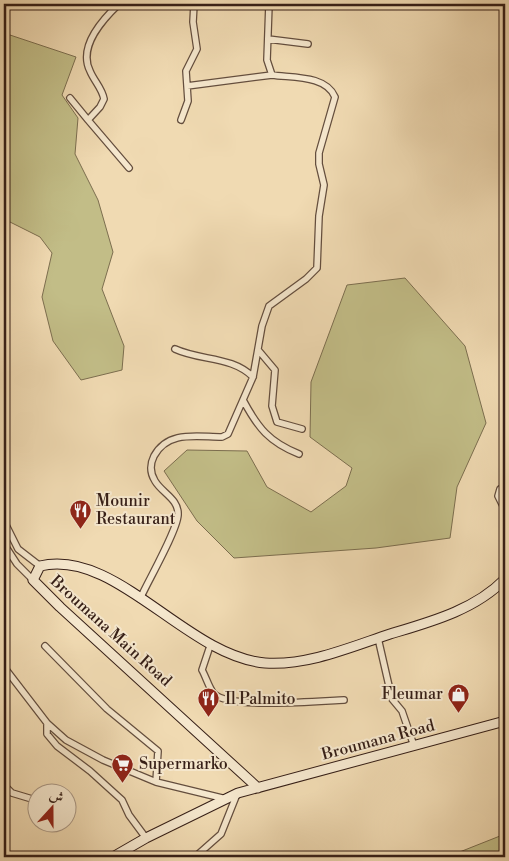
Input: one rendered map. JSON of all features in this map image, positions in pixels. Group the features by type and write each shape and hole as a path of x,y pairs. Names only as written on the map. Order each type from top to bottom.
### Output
{"street":[{"path":"88,120 100,107 104,99 97,82 88,69 88,46 92,36 120,4"},
{"path":"181,120 188,101 186,71 197,49 193,22 194,4"},
{"path":"269,4 267,60 272,75"},
{"path":"268,39 308,44"},
{"path":"140,599 174,529 178,516 177,506 155,482 151,474 151,462 165,441 193,435 225,436 230,431 254,377 262,326 269,306 306,279 317,268 319,216 324,185 319,164 319,153 335,97 332,90 321,83 272,75 187,86"},
{"path":"70,98 129,168"},
{"path":"175,349 189,355 232,363 242,367 254,377"},
{"path":"258,351 275,370 273,415 277,422 302,429"},
{"path":"243,400 252,418 270,439 299,454"},
{"path":"505,486 500,489 498,496 505,510"},
{"path":"4,521 18,549 40,566"},
{"path":"4,544 17,564 33,580"},
{"name":"Broumana Main Road","path":"258,788 33,580 40,566 68,564 92,570 211,643 238,656 264,663 294,662 378,638 462,609 505,579"},
{"path":"378,638 392,699 402,711 414,746"},
{"path":"211,643 202,670 215,695 225,700 276,703 344,700"},
{"path":"45,646 107,709 158,751 156,782"},
{"path":"4,667 46,723 73,744 156,782 226,799"},
{"name":"Broumana Road","path":"258,788 505,721"},
{"path":"46,723 47,734 57,746 90,771 122,800 129,815 146,838"},
{"path":"4,785 12,793 28,798"},
{"path":"113,857 146,838 238,793 258,788"},
{"path":"196,857 221,834 238,793"}],"shaded area":[{"path":"4,33 76,57 62,95 78,118 75,154 98,200 113,252 102,289 124,346 122,370 81,380 53,341 42,297 52,253 40,237 10,222 4,227"},
{"path":"405,278 465,346 486,423 457,487 450,538 376,548 234,558 197,521 164,471 187,450 247,451 267,487 311,512 346,486 352,468 310,437 311,382 347,285"},
{"path":"505,834 505,857 447,857"}],"place":[{"name":"Mounir Restaurant","path":"80,529"},
{"name":"Fleumar","path":"459,713"},
{"name":"Il Palmito","path":"209,718"},
{"name":"Supermarko","path":"123,783"}]}
